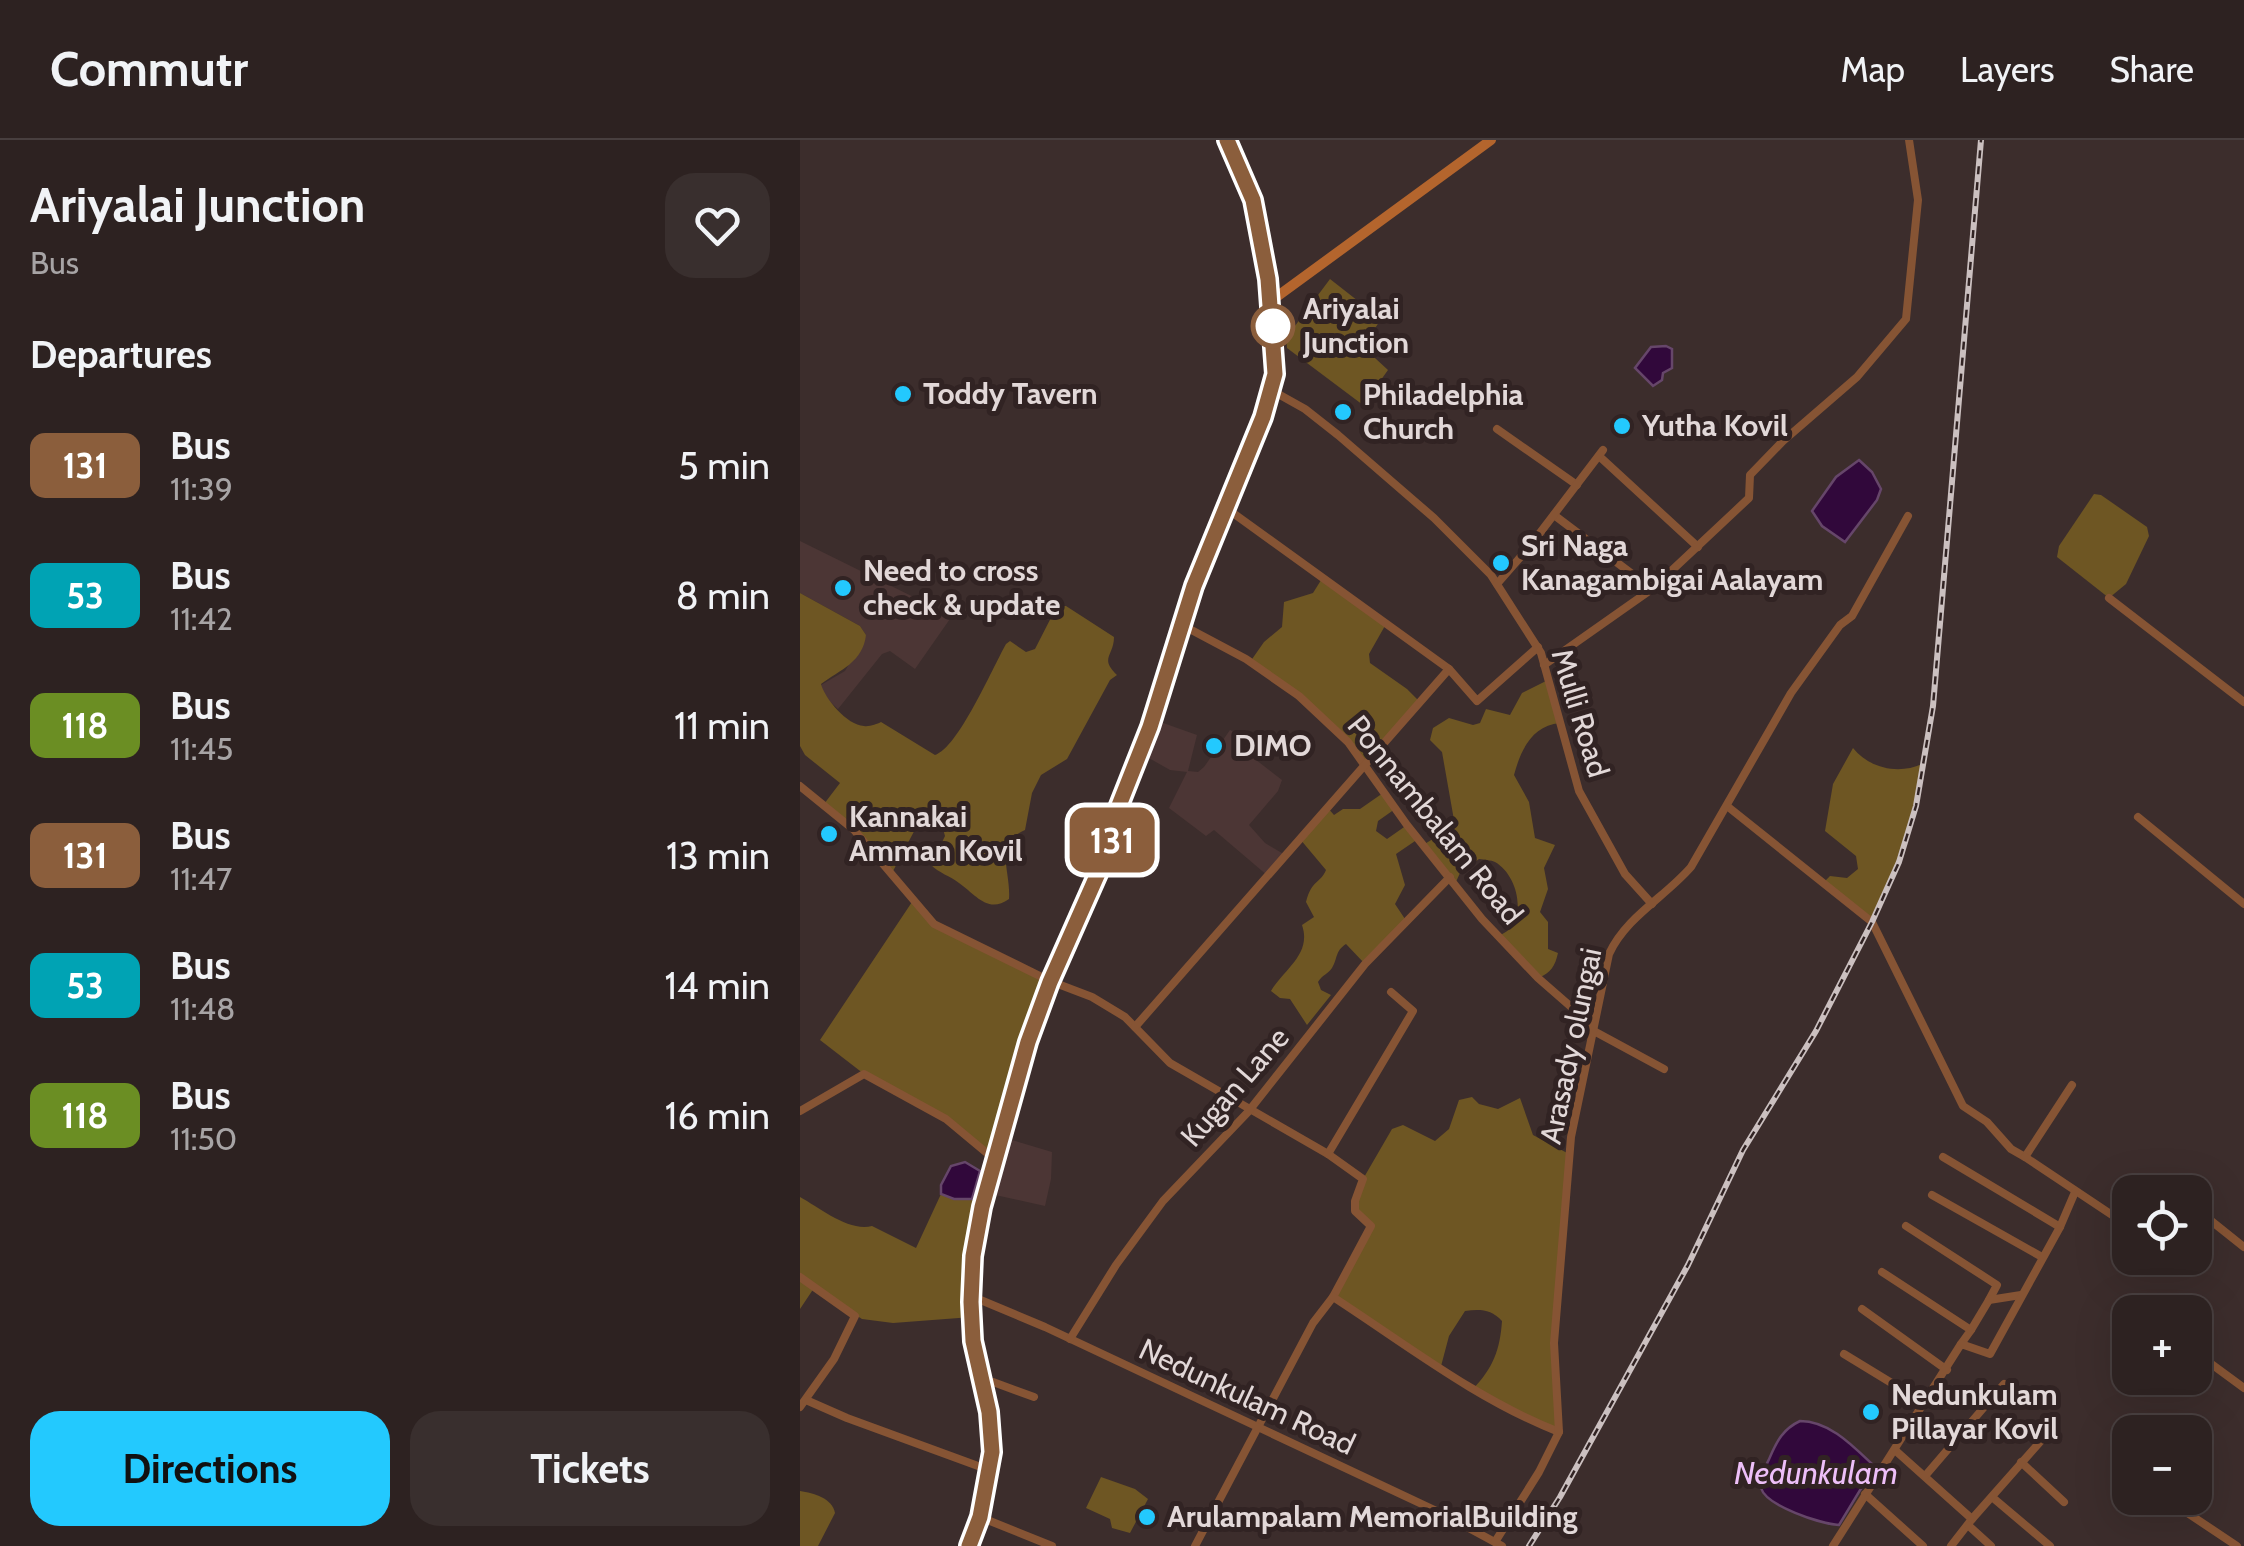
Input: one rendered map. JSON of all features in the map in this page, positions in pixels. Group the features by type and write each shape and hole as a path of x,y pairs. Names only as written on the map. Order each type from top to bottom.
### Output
{"highway":[{"path":"969,1546 991,1470 992,1436 973,1341 971,1296 973,1256 995,1160 1028,1042 1111,844 1116,813 1150,727 1180,624 1270,390 1276,363 1253,200 1227,140"}],"street":[{"path":"1270,302 1492,140"},
{"path":"1544,665 1652,588 1698,547 1749,498 1750,475 1766,457 1857,377 1906,319 1918,200 1909,140"},
{"name":"Mulli Road","path":"1270,390 1305,409 1338,434 1434,518 1496,584 1538,646 1579,791 1625,874 1652,904"},
{"path":"1496,429 1577,485"},
{"path":"1496,584 1601,453 1698,547"},
{"path":"1226,508 1449,670 1477,701 1538,646"},
{"path":"1554,515 1652,588"},
{"name":"Arasady olungai","path":"1559,1432 1554,1343 1571,1137 1609,954 1616,937 1673,888 1691,867 1791,694 1858,606 1908,516"},
{"path":"2109,598 2244,702"},
{"name":"Ponnambalam Road","path":"1180,624 1246,659 1299,696 1348,742 1482,919 1538,978 1592,1028 1664,1070"},
{"path":"1135,1028 1449,670"},
{"path":"800,786 854,830 934,924 1050,982 1092,997 1135,1028 1170,1063 1328,1154 1363,1179 1355,1211 1371,1226 1256,1426 1195,1546"},
{"path":"1727,806 1872,922 1964,1106 1987,1122 2012,1149 2112,1216"},
{"path":"2138,818 2244,904"},
{"name":"Kugan Lane","path":"1070,1339 1116,1264 1163,1201 1251,1109 1366,964 1450,877"},
{"path":"1328,1154 1413,1012 1391,992"},
{"path":"800,1112 864,1074 946,1120 995,1160"},
{"path":"2025,1156 2072,1084"},
{"path":"1943,1158 2060,1227"},
{"path":"1961,1344 1990,1354 2075,1192"},
{"path":"1932,1195 2042,1256"},
{"path":"2212,1222 2244,1247"},
{"path":"1833,1546 1878,1471 1896,1452 1997,1285 1906,1226"},
{"path":"1882,1272 1972,1330"},
{"path":"800,1277 854,1316 834,1359 803,1404 991,1470"},
{"path":"1989,1300 2021,1295"},
{"name":"Nedunkulam Road","path":"971,1296 1256,1426 1498,1544"},
{"path":"1333,1297 1440,1370 1526,1419 1559,1432 1498,1544"},
{"path":"1862,1309 1947,1370"},
{"path":"1844,1354 1926,1404"},
{"path":"2212,1364 2244,1388"},
{"path":"984,1385 993,1382 1034,1397"},
{"path":"1925,1476 2004,1384"},
{"path":"1952,1546 2054,1426"},
{"path":"1896,1452 1925,1476 1991,1546"},
{"path":"2021,1462 2064,1502"},
{"path":"1865,1494 1923,1546"},
{"path":"1992,1497 2050,1546"},
{"path":"2190,1515 2237,1546"},
{"path":"980,1517 1052,1546"}],"shaded area":[{"path":"1330,279 1381,319 1363,347 1388,370 1363,405 1287,348 1286,338"},
{"path":"2094,494 2147,527 2149,536 2126,584 2109,598 2057,557 2059,546"},
{"path":"800,541 952,616 915,669 890,651 882,654 838,709 824,696 821,685 845,671 866,635 860,626 800,593"},
{"path":"1323,577 1386,624 1369,654 1370,663 1420,702 1364,765 1326,721 1250,662 1264,642 1282,627 1284,602 1313,593"},
{"path":"800,593 860,626 866,635 855,659 821,684 832,704 857,725 881,722 935,755 964,723 1006,644 1010,641 1026,652 1035,649 1057,606 1066,606 1114,637 1108,661 1117,675 1110,680 1067,759 1041,775 1032,793 1025,830 1015,836 1006,850 1009,899 988,904 931,865 945,836 935,823 919,822 892,873 824,804 840,783 805,755 800,746"},
{"path":"1548,680 1560,723 1542,729 1529,740 1514,775 1529,802 1535,838 1555,845 1544,868 1548,889 1540,912 1548,922 1548,949 1558,953 1552,968 1538,978 1498,936 1508,931 1517,912 1515,889 1504,869 1493,861 1479,859 1460,873 1455,884 1423,845 1446,831 1454,820 1442,752 1430,740 1433,728 1449,718 1473,725 1480,723 1486,709 1510,715 1522,693"},
{"path":"1152,719 1197,735 1188,771 1198,772 1204,767 1230,730 1254,745 1251,756 1282,780 1278,791 1249,825 1265,843 1287,856 1268,876 1214,830 1206,836 1169,808 1187,772 1170,770 1140,753"},
{"path":"1853,748 1885,768 1922,764 1902,845 1872,922 1823,883 1830,876 1847,878 1858,869 1856,856 1825,831 1833,784"},
{"path":"1383,793 1395,809 1378,821 1376,831 1387,839 1407,825 1418,839 1396,854 1405,885 1395,904 1407,922 1365,964 1346,944 1342,947 1332,968 1318,982 1321,990 1331,995 1307,1025 1290,999 1271,991 1300,953 1302,925 1314,917 1306,902 1326,870 1300,839 1327,807 1334,815 1343,809 1360,809"},
{"path":"914,899 934,924 1050,981 995,1160 946,1119 864,1074 820,1040"},
{"path":"1472,1097 1479,1104 1498,1109 1520,1098 1533,1135 1571,1155 1554,1343 1559,1432 1473,1389 1486,1374 1497,1350 1502,1321 1494,1314 1465,1311 1449,1336 1440,1370 1333,1297 1371,1227 1355,1211 1363,1179 1392,1129 1403,1125 1435,1141 1449,1129 1459,1100"},
{"path":"1002,1137 1052,1152 1045,1206 986,1193"},
{"path":"941,1194 972,1199 982,1207 972,1317 893,1323 862,1319 814,1288 800,1309 800,1197 844,1222 872,1226 916,1248"},
{"path":"1101,1477 1135,1489 1148,1499 1130,1533 1112,1528 1110,1519 1086,1508"},
{"path":"800,1491 826,1500 835,1513 818,1546 800,1546"}],"water":[{"path":"1651,347 1672,349 1672,368 1653,386 1635,368"},
{"path":"1859,460 1872,472 1881,489 1845,542 1822,526 1812,511 1836,477"},
{"path":"965,1162 980,1171 972,1199 941,1194 941,1185 951,1166"},
{"name":"Nedunkulam","path":"1800,1421 1830,1430 1872,1464 1839,1525 1783,1507 1761,1488 1763,1472 1778,1441"}],"railway":[{"path":"1529,1546 1688,1265 1743,1150 1816,1031 1899,862 1916,806 1933,706 1981,140"}],"bus line":[{"name":"131","path":"969,1546 980,1517 992,1452 989,1412 973,1341 971,1302 973,1256 982,1207 1028,1042 1050,982 1100,874 1111,844 1116,813 1150,727 1194,586 1263,417 1275,374 1268,279 1253,200 1227,140"}],"place":[{"name":"Ariyalai Junction","path":"1273,326"},
{"name":"Toddy Tavern","path":"903,394"},
{"name":"Philadelphia Church","path":"1343,412"},
{"name":"Yutha Kovil","path":"1622,426"},
{"name":"Sri Naga Kanagambigai Aalayam","path":"1501,563"},
{"name":"Need to cross check & update","path":"843,588"},
{"name":"DIMO","path":"1214,746"},
{"name":"Kannakai Amman Kovil","path":"829,834"},
{"name":"Nedunkulam Pillayar Kovil","path":"1871,1412"},
{"name":"Arulampalam MemorialBuilding","path":"1147,1517"}]}
